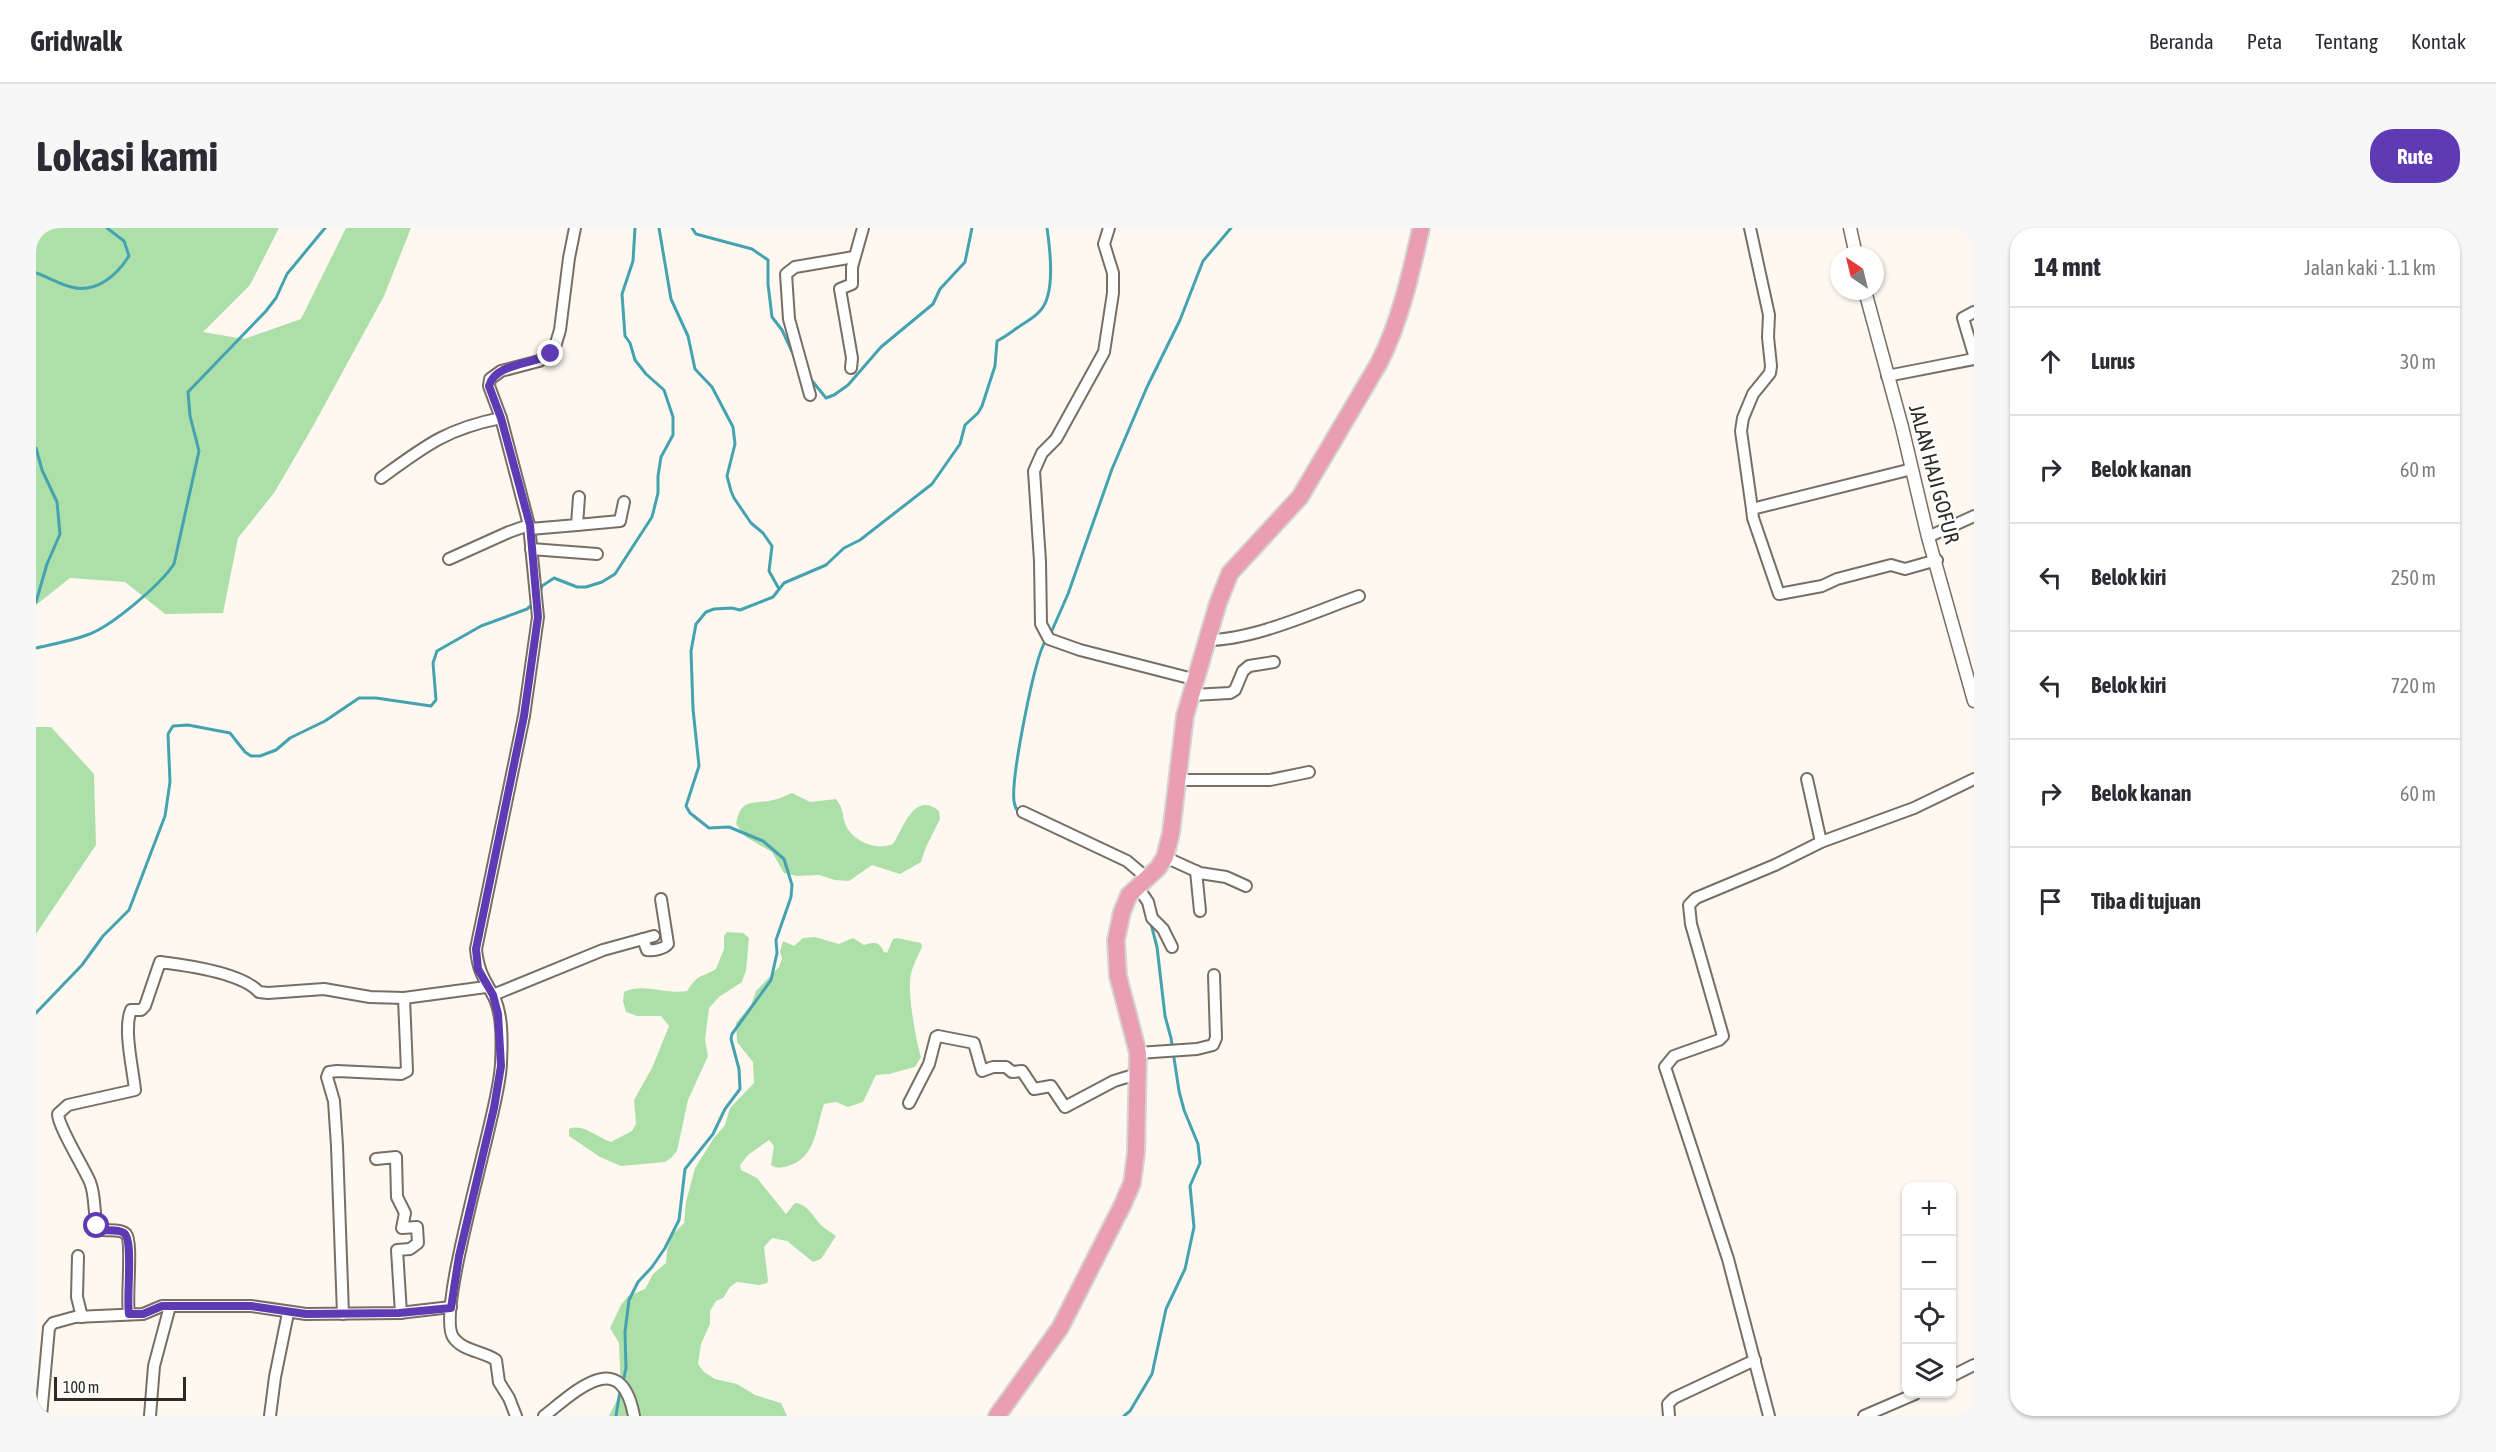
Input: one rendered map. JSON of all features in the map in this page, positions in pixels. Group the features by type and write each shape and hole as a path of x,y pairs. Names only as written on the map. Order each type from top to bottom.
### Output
{"main road":[{"path":"997,1416 1054,1337 1123,1204 1134,1172 1138,1053 1118,976 1116,940 1125,904 1166,857 1185,716 1218,603 1230,573 1300,497 1321,465 1383,356 1402,303 1421,228"}],"street":[{"path":"516,1416 499,1382 496,1360 465,1347 452,1335 451,1308 459,1256 494,1108 501,1066 498,1014 490,991 478,969 476,949 524,716 538,617 530,527 501,418 489,386 490,379 509,368 539,361 554,350 560,330 575,228"},
{"path":"851,368 852,358 840,291 841,288 852,284 854,257 863,228"},
{"path":"1109,228 1104,244 1113,273 1113,293 1104,352 1061,430 1042,453 1034,471 1040,561 1041,624 1049,639 1195,687 1230,693 1235,690 1243,671 1249,666 1274,662"},
{"path":"1750,228 1769,315 1768,337 1771,366 1770,374 1753,393 1743,418 1741,431 1752,509 1779,594 1822,586 1837,579 1891,565 1905,569 1937,560"},
{"path":"1850,228 1854,246"},
{"path":"810,395 789,319 786,274 795,267 854,257"},
{"name":"JALAN HAJI GOFUR","path":"1867,300 1928,537 1937,560 1974,701"},
{"path":"1887,376 1974,357 1963,318 1974,312"},
{"path":"381,478 432,441 475,424 501,418"},
{"path":"1752,509 1912,469"},
{"path":"577,525 579,497"},
{"path":"449,559 508,532 530,527 620,521 624,502"},
{"path":"1928,537 1974,516"},
{"path":"531,549 597,554"},
{"path":"1207,640 1230,639 1269,628 1359,596"},
{"path":"1176,780 1270,780 1309,772"},
{"path":"1807,779 1821,842"},
{"path":"1769,1416 1728,1259 1665,1067 1674,1056 1719,1040 1723,1036 1692,924 1690,903 1696,898 1775,865 1821,842 1914,808 1974,779"},
{"path":"1023,812 1127,861 1142,882 1152,918 1163,930 1172,947"},
{"path":"1166,857 1196,871 1226,877 1246,886"},
{"path":"1196,871 1200,911"},
{"path":"129,1314 130,1248 128,1238 122,1232 98,1229 91,1186 58,1121 58,1114 68,1106 135,1090 128,1035 129,1014 131,1010 141,1010 145,1006 160,962 207,969 253,985 259,992 324,989 370,997 404,998 490,991 603,950 649,937 647,950 665,947 668,944 661,898"},
{"path":"1138,1053 1197,1049 1213,1045 1216,1038 1214,975"},
{"path":"343,1314 338,1146 334,1101 327,1077 329,1072 337,1071 401,1074 407,1071 404,998"},
{"path":"909,1103 929,1064 938,1036 974,1043 982,1071 993,1066 1006,1066 1011,1072 1022,1071 1034,1089 1051,1086 1065,1107 1114,1081 1137,1074"},
{"path":"376,1159 396,1157 397,1197 405,1213 402,1228 417,1227 418,1243 410,1249 397,1250 401,1313"},
{"path":"78,1256 77,1298 82,1317"},
{"path":"41,1416 49,1328 58,1321 82,1317 143,1314 162,1306 251,1306 288,1313 343,1314 401,1313 451,1308"},
{"path":"150,1416 154,1366 170,1306"},
{"path":"270,1416 288,1313"},
{"path":"1669,1416 1668,1404 1674,1398 1755,1360"},
{"path":"1956,1374 1974,1365"},
{"path":"544,1416 587,1382 606,1377 615,1380 625,1390 634,1416"},
{"path":"1864,1416 1906,1398"}],"green space":[{"path":"36,228 279,228 250,285 203,332 244,339 301,319 346,228 411,228 384,296 312,428 274,493 238,538 223,613 165,614 125,582 70,578 36,605"},
{"path":"36,727 51,727 94,774 96,845 36,934"},
{"path":"792,793 810,802 836,799 850,832 860,841 873,846 893,844 910,814 923,805 939,811 940,819 921,862 900,874 872,865 849,881 819,875 797,876 784,873 772,852 746,837 736,824 738,815 745,806"},
{"path":"727,932 743,933 749,938 746,970 742,982 719,997 709,1008 705,1040 708,1056 688,1100 677,1151 665,1162 621,1166 600,1157 569,1136 569,1129 585,1129 611,1142 632,1131 636,1124 634,1100 652,1068 669,1026 661,1016 637,1016 626,1012 623,1001 624,992 639,988 687,991 697,978 716,969 724,949 724,936"},
{"path":"815,937 839,944 853,938 864,945 878,944 887,953 893,939 921,943 922,947 911,973 910,991 913,1020 921,1057 915,1067 876,1075 863,1102 848,1107 836,1102 824,1104 814,1141 810,1149 797,1162 781,1168 771,1165 774,1146 769,1140 748,1155 740,1165 741,1170 757,1178 786,1214 795,1203 799,1204 836,1236 821,1259 813,1262 787,1241 772,1238 764,1247 767,1283 759,1285 737,1282 730,1287 710,1311 710,1324 701,1344 698,1364 704,1372 715,1379 737,1384 755,1395 781,1403 787,1416 609,1416 621,1392 619,1343 610,1328 628,1296 645,1289 653,1274 666,1263 667,1250 673,1234 684,1223 686,1202 695,1168 725,1125 730,1108 754,1083 753,1062 737,1042 736,1023 751,1005 756,991 779,967 783,941 794,946 803,938"}],"waterway":[{"path":"36,273 67,286 80,288 89,288 105,281 129,256 124,241 107,228"},
{"path":"36,648 68,641 97,631 147,594 174,564 199,451 190,416 188,392 266,311 276,298 287,274 325,228"},
{"path":"540,592 542,586 554,578 577,587 586,587 602,582 615,574 652,517 658,493 661,457 673,435 673,417 664,390 646,374 635,360 630,343 625,336 622,294 633,261 635,228"},
{"path":"659,228 671,299 688,336 695,369 712,387 733,427 735,444 727,476 731,491 751,523 763,533 772,546 769,571 779,589"},
{"path":"692,228 696,234 752,249 768,260 772,317 782,330 796,360"},
{"path":"809,377 826,398 848,385 881,347 933,304 940,289 965,262 972,228"},
{"path":"623,1382 626,1368 625,1332 629,1300 638,1282 665,1248 679,1220 685,1169 713,1134 725,1109 740,1089 739,1069 731,1039 732,1034 771,980 777,953 776,940 791,897 792,885 784,859 763,841 729,827 709,828 690,813 686,806 699,766 693,709 691,651 696,624 706,612 714,609 740,610 773,597 784,583 826,565 844,548 860,540 932,484 960,444 965,425 982,406 995,366 997,341 1035,316 1045,303 1051,271 1047,228"},
{"path":"1050,635 1068,594 1112,469 1147,387 1180,320 1203,261 1231,228"},
{"path":"36,448 42,470 57,502 60,534 47,564 36,602"},
{"path":"36,1013 82,965 103,936 129,910 165,816 170,782 168,734 173,726 188,725 230,733 245,752 251,756 260,756 276,750 290,738 325,721 359,698 376,698 431,706 436,700 433,663 437,651 481,626 527,609 535,602"},
{"path":"1020,813 1014,801 1016,769 1030,693 1046,640"},
{"path":"1124,1416 1130,1411 1152,1374 1166,1309 1185,1269 1194,1227 1190,1186 1200,1163 1198,1144 1179,1091 1171,1038 1165,1016 1157,947 1150,920"},
{"path":"616,1416 620,1391"}],"route":[{"path":"97,1226 100,1230 122,1232 128,1238 130,1248 127,1303 129,1314 143,1314 162,1306 251,1306 306,1314 399,1313 451,1308 459,1256 494,1108 501,1066 498,1014 493,995 486,987 478,969 476,949 501,818 524,716 538,617 530,525 501,418 489,386 490,379 501,371 539,361 551,354"}]}
